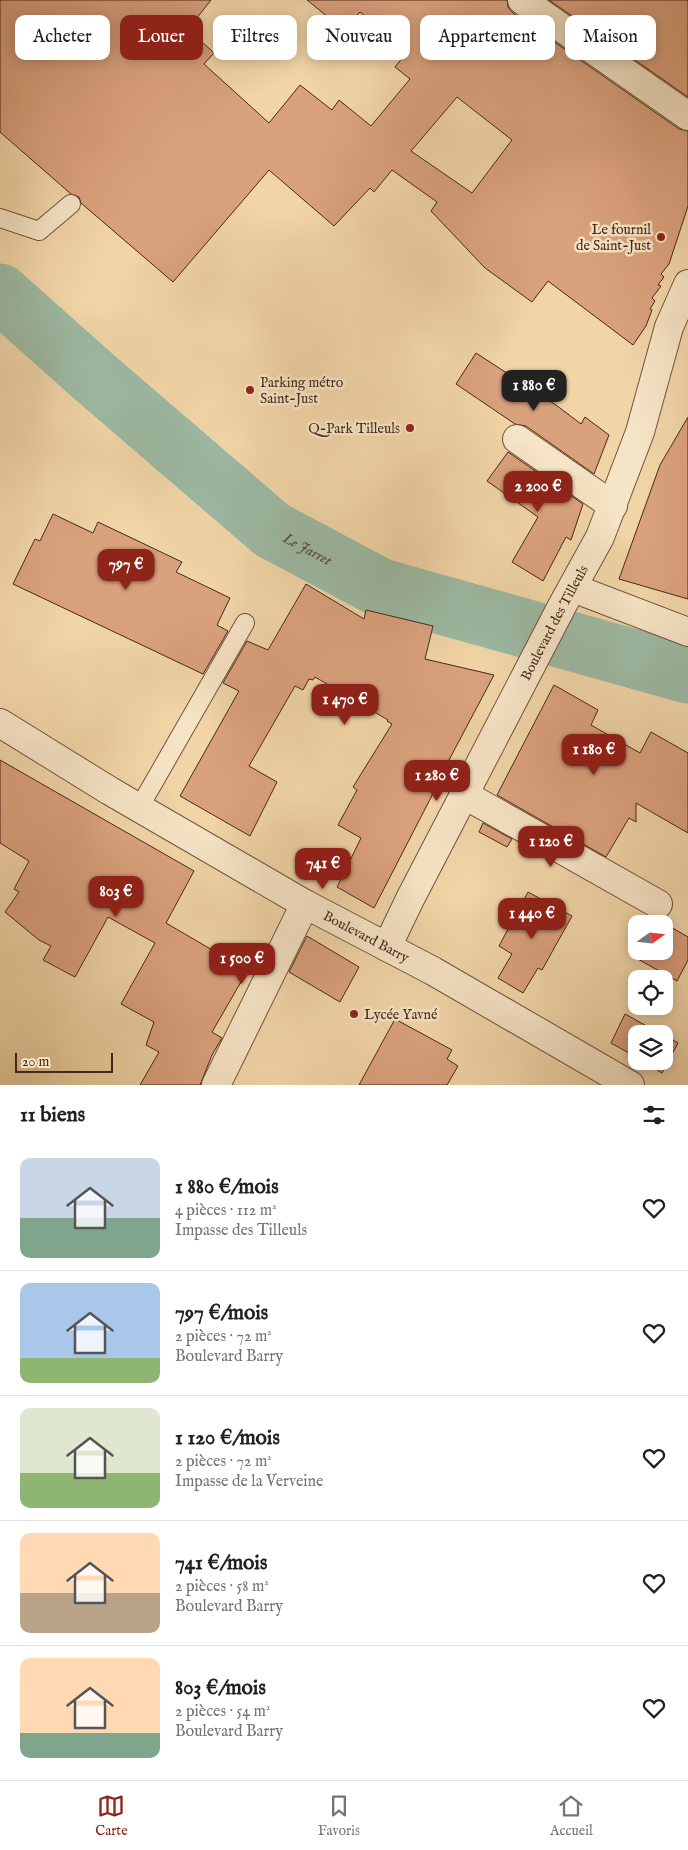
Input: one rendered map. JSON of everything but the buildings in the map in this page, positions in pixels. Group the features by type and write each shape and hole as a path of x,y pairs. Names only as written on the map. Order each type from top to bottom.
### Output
{"street":[{"path":"522,0 688,116"},
{"name":"Boulevard des Tilleuls","path":"387,947 410,899 600,537 640,432 669,327 688,284"},
{"path":"518,439 612,506"},
{"path":"567,597 688,632"},
{"name":"Boulevard Barry","path":"0,723 139,808 305,904 432,971 630,1085"},
{"path":"465,796 658,904"},
{"path":"216,1085 305,904"}],"lane":[{"path":"0,218 39,231 71,204"},
{"path":"139,808 245,623"}],"waterway":[{"name":"Le Jarret","path":"0,293 272,530 381,588 688,674"}],"place":[{"name":"Le fournil de Saint-Just","path":"661,237"},
{"name":"Parking métro Saint-Just","path":"250,390"},
{"name":"Q-Park Tilleuls","path":"410,428"},
{"name":"Lycée Yavné","path":"354,1014"}]}
